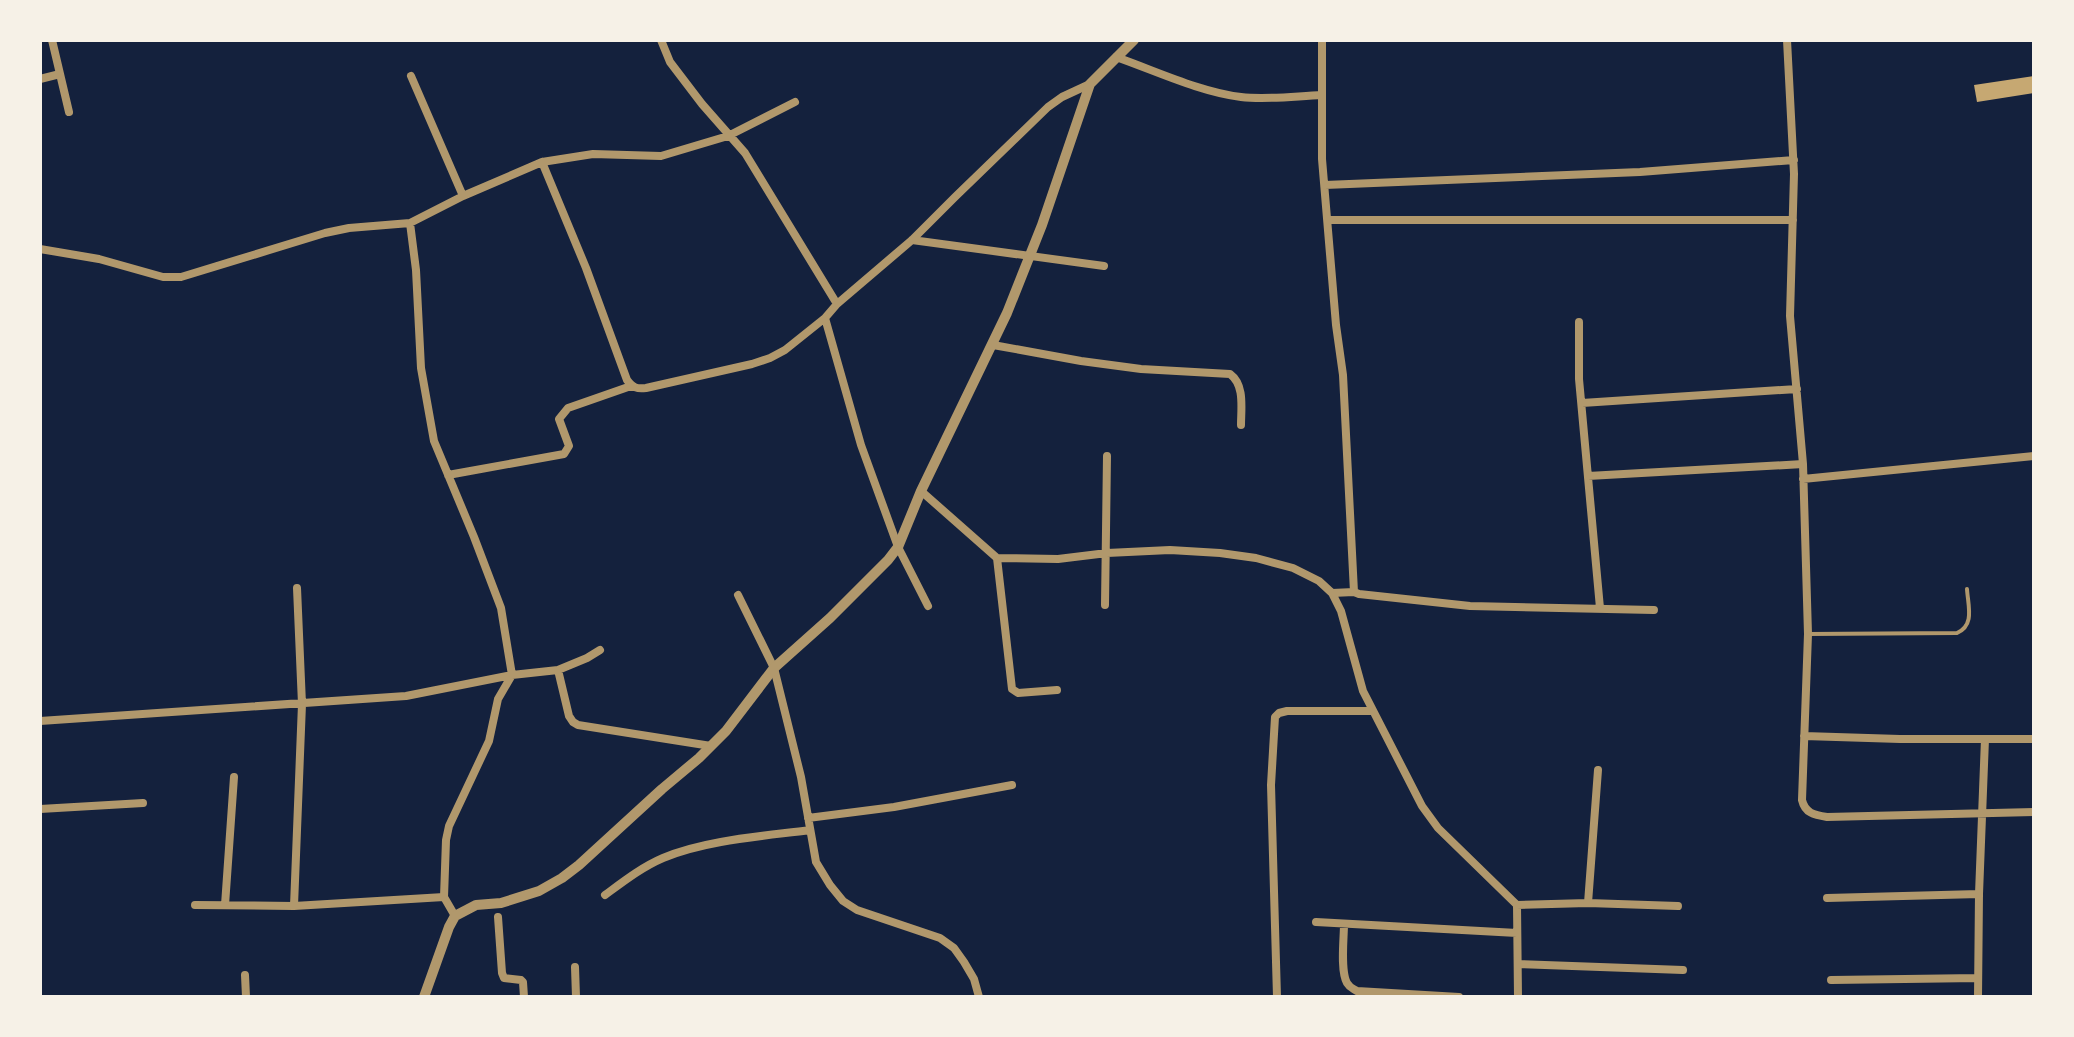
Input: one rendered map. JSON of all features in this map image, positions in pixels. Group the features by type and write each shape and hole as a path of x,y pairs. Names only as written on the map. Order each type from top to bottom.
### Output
{"street":[{"path":"52,40 69,112"},
{"path":"661,40 670,62 745,153 837,304"},
{"path":"542,162 586,268 627,380 637,389 646,388 752,364 785,350 912,240 1048,107 1090,84 1134,40"},
{"path":"1322,40 1322,159 1343,375 1354,592"},
{"path":"1787,40 1794,160 1790,316 1803,464 1808,634 1804,807 1808,812 1827,817 2034,812"},
{"path":"1116,57 1210,91 1236,97 1322,95"},
{"path":"40,79 60,74"},
{"path":"411,76 463,196"},
{"path":"424,997 455,916 476,905 501,903 539,891 562,878 711,746 774,668 830,618 898,547 921,491 993,345 1029,257 1090,84"},
{"path":"40,249 99,259 171,278 181,277 325,233 410,223 542,162 593,154 661,156 728,136 795,102"},
{"path":"1325,185 1640,172 1794,160"},
{"path":"1328,220 1793,220"},
{"path":"410,223 416,270 421,368 434,441 501,608 512,675 498,699 489,741 449,826 444,897 455,916"},
{"path":"912,240 1104,266"},
{"path":"825,318 861,445 898,547 928,606"},
{"path":"1579,322 1579,369 1600,608"},
{"path":"993,345 1141,369 1230,374 1237,379 1240,387 1241,425"},
{"path":"448,475 564,454 569,446 559,419 564,411 631,386"},
{"path":"1582,403 1797,389"},
{"path":"1105,605 1107,456"},
{"path":"1803,479 2034,456"},
{"path":"1588,476 1803,464"},
{"path":"921,491 997,558 1058,559 1170,550 1220,553 1293,568 1319,581 1332,593 1341,611 1363,691 1422,806 1438,828 1517,905 1518,997"},
{"path":"997,558 1012,689 1018,693 1057,690"},
{"path":"294,906 302,704 297,588"},
{"path":"1332,593 1354,592 1438,604 1654,610"},
{"path":"738,595 774,668 801,777 816,862 843,901 857,910 940,938 954,948 974,979 979,997"},
{"path":"40,721 406,696 512,675 558,670 600,650"},
{"path":"558,670 569,716 578,725 711,746"},
{"path":"1277,997 1271,785 1275,717 1287,711 1373,711"},
{"path":"1804,736 2034,739"},
{"path":"1978,997 1985,739"},
{"path":"1588,903 1598,770"},
{"path":"225,905 234,777"},
{"path":"808,818 894,807 1012,785"},
{"path":"40,809 143,803"},
{"path":"605,895 646,867 678,853 749,838 810,830"},
{"path":"1827,898 1979,894"},
{"path":"195,905 294,906 444,897"},
{"path":"1517,905 1588,903 1678,906"},
{"path":"498,917 502,973 504,978 523,982 524,997"},
{"path":"1316,922 1517,933"},
{"path":"1344,924 1344,974 1350,988 1357,991 1459,997"},
{"path":"1518,964 1683,970"},
{"path":"575,967 576,997"},
{"path":"245,975 246,997"},
{"path":"1831,980 1978,978"}],"lane":[{"path":"1808,634 1957,633 1963,631 1969,622 1967,589"}],"building":[{"path":"2034,76 2034,93 1977,102 1974,85"}]}
